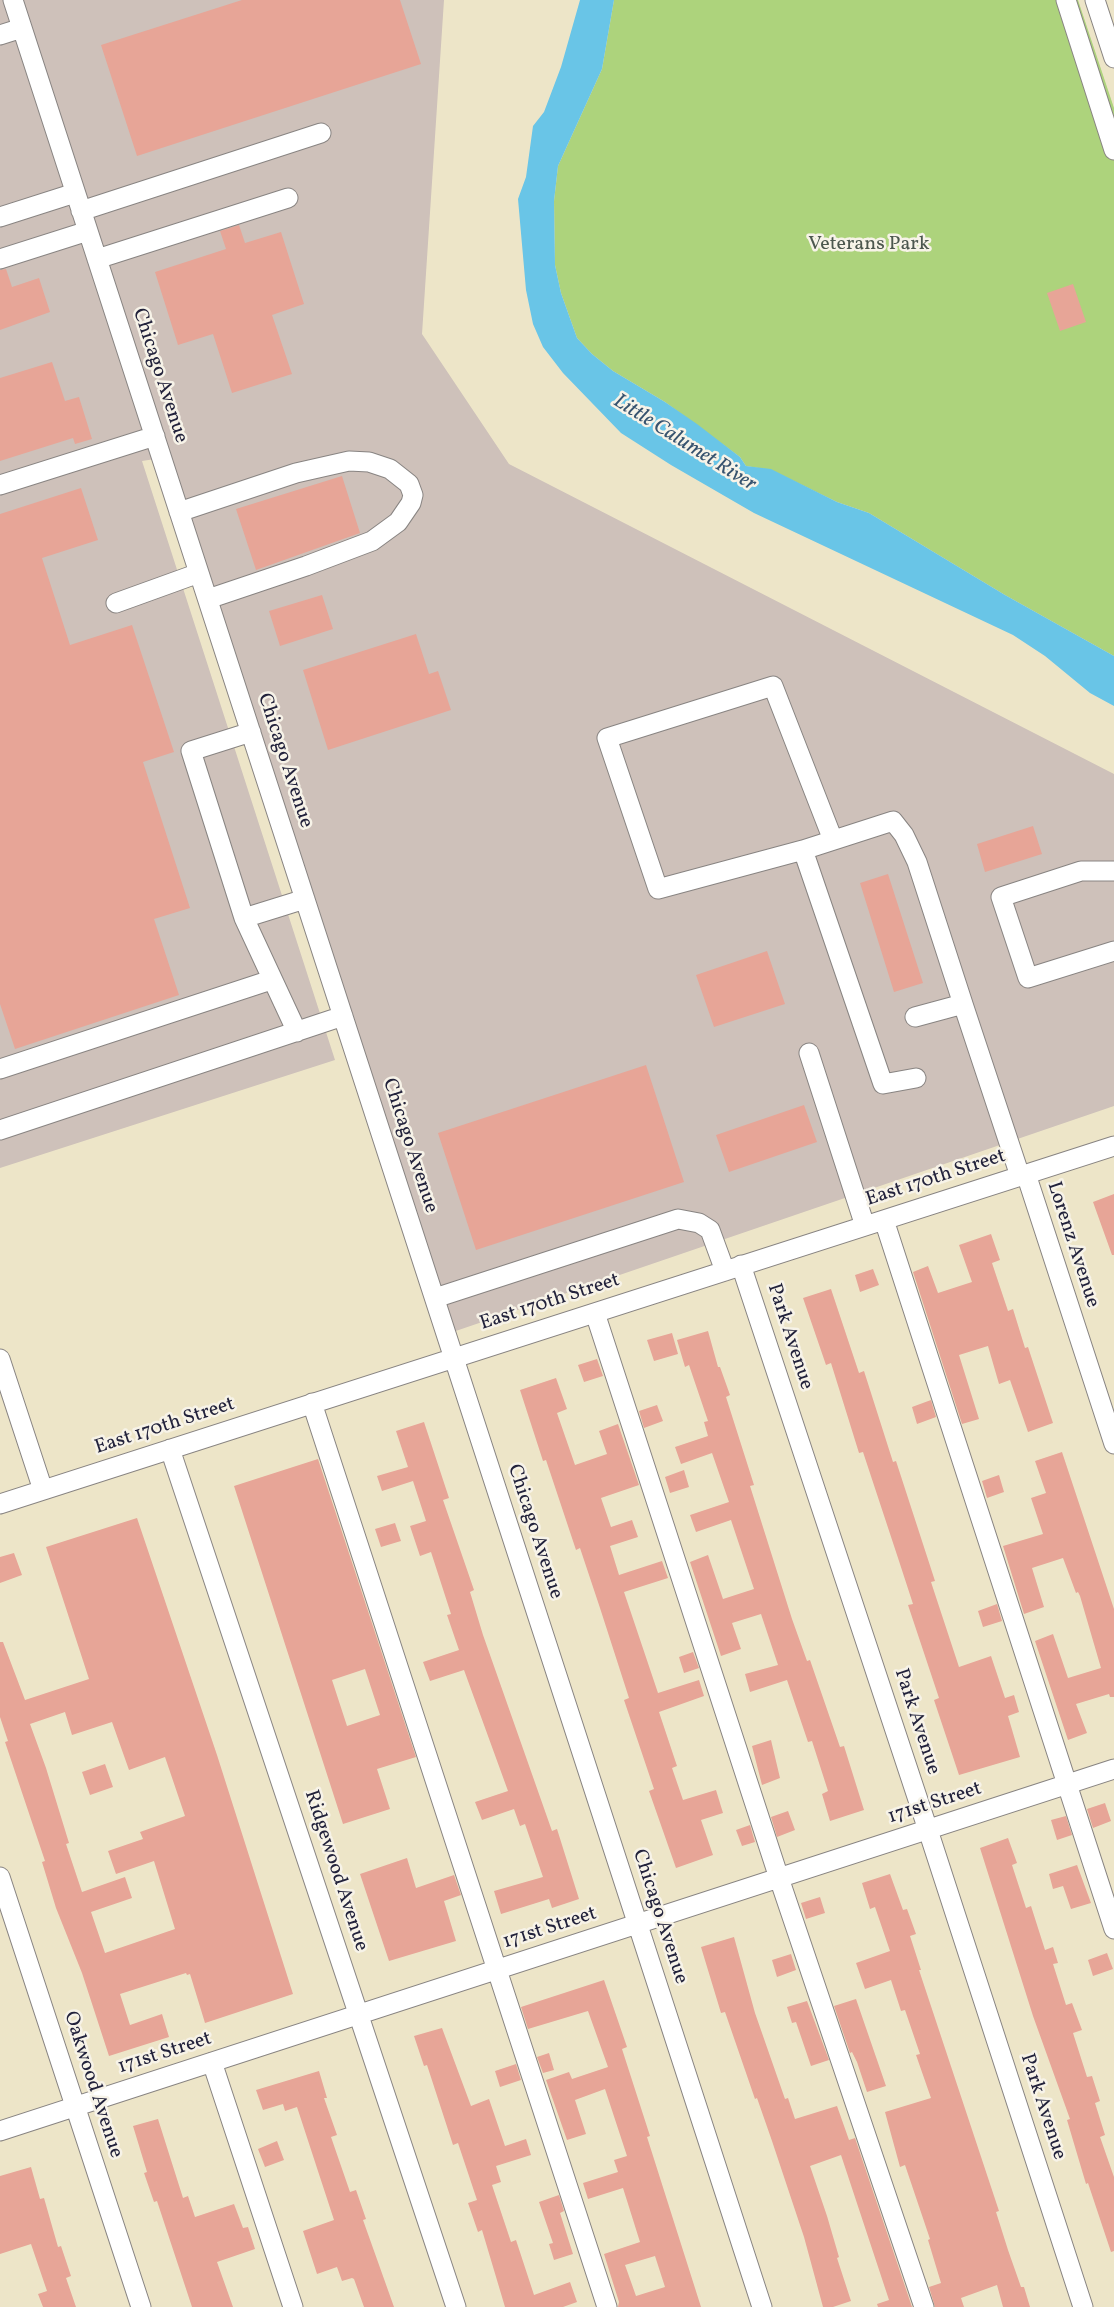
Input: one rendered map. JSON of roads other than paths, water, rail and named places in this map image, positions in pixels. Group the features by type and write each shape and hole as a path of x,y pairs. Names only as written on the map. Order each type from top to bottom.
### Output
{"street":[{"name":"Chicago Avenue","path":"13,0 762,2307"},
{"path":"1066,0 1114,150"},
{"path":"1095,0 1114,58"},
{"path":"0,35 22,28"},
{"path":"81,211 321,133"},
{"path":"0,217 75,193"},
{"path":"97,259 288,198"},
{"path":"0,259 88,231"},
{"path":"0,486 155,436"},
{"path":"179,512 296,473 349,461 369,462 390,468 409,484 413,495 411,503 398,522 372,541 306,566 208,599"},
{"path":"116,602 199,573"},
{"path":"773,686 833,840 803,850 658,889 607,738 773,686"},
{"path":"251,732 191,751 244,918 297,1032"},
{"name":"Lorenz Avenue","path":"833,840 893,820 904,835 917,862 963,1004 1114,1444"},
{"path":"803,850 883,1084 916,1078"},
{"path":"1114,871 1081,871 1001,897 1028,978 1114,951"},
{"path":"244,918 305,898"},
{"path":"0,1069 272,980"},
{"path":"915,1016 963,1004"},
{"path":"0,1130 343,1016"},
{"path":"809,1054 865,1226"},
{"name":"East 170th Street","path":"0,1504 1114,1146"},
{"name":"Park Avenue","path":"435,1298 678,1219 699,1223 710,1230 733,1268 928,1830 1083,2307"},
{"path":"884,1220 1114,1929"},
{"path":"595,1312 779,1878 924,2307"},
{"path":"0,1358 43,1490"},
{"path":"312,1403 607,2307"},
{"name":"Ridgewood Avenue","path":"170,1449 456,2307"},
{"name":"171st Street","path":"0,2131 1114,1769"},
{"name":"Oakwood Avenue","path":"0,1878 141,2307"},
{"path":"212,2062 293,2307"}],"water":[{"name":"Little Calumet River","path":"580,0 614,0 602,69 558,166 554,201 555,265 561,293 577,338 592,354 613,371 665,402 697,424 740,457 746,466 771,469 837,502 869,513 1005,595 1114,656 1114,706 1090,693 1045,656 1013,635 754,513 671,465 621,433 563,373 543,347 533,324 526,290 518,199 526,177 533,126 544,112 561,67"}],"park label":[{"name":"Veterans Park","path":"869,245"}]}
